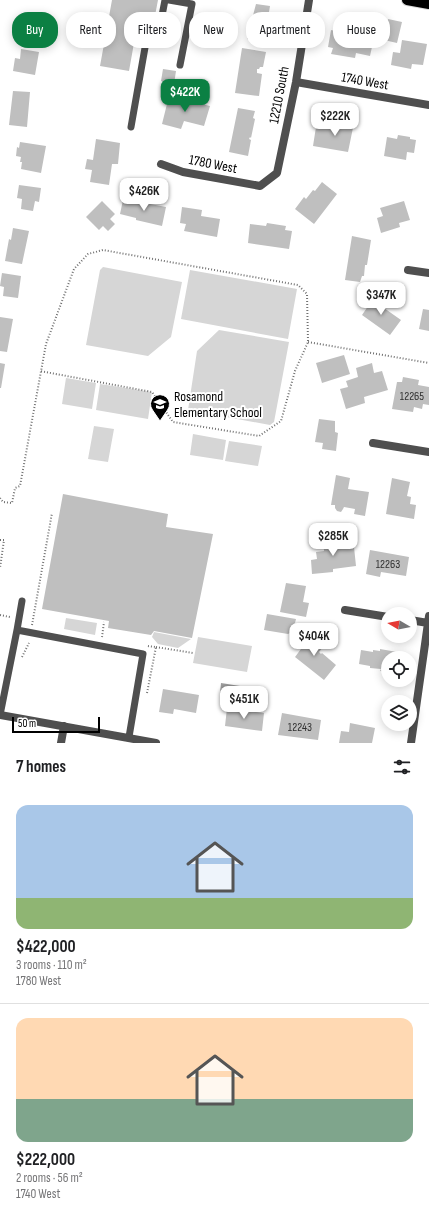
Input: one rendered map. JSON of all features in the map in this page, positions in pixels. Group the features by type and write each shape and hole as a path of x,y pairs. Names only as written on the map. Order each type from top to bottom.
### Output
{"main road":[{"path":"408,0 429,4"}],"street":[{"name":"12210 South","path":"260,186 278,173 296,82 309,0"},
{"name":"1740 West","path":"296,82 429,105"},
{"name":"1780 West","path":"161,164 183,172 260,186"},
{"path":"408,270 429,273"},
{"path":"373,442 429,452"},
{"path":"344,610 381,616"},
{"path":"411,743 428,619 417,620"},
{"path":"0,715 156,743"},
{"path":"61,743 64,726"}],"lane":[{"path":"131,127 146,42 159,31 165,0"},
{"path":"169,0 192,4 180,65"},
{"path":"0,715 22,601"},
{"path":"17,630 143,654 129,737"}],"path":[{"path":"0,498 3,502 12,503 15,488 20,486 46,344 74,270 88,254 103,250 298,285 307,294 308,342 294,372 281,421 259,436 173,422 152,392 40,371"},
{"path":"308,342 429,364"},
{"path":"33,621 52,513"},
{"path":"0,540 4,540 0,568"},
{"path":"0,615 10,617"},
{"path":"102,638 104,622"},
{"path":"22,657 29,643"},
{"path":"140,644 192,653"},
{"path":"147,694 156,647"}],"shaded area":[{"path":"103,267 182,282 171,337 148,356 86,345 100,270"},
{"path":"190,270 297,289 288,339 181,319"},
{"path":"219,330 289,342 274,422 270,425 188,410 197,351"},
{"path":"66,378 96,383 92,409 62,404"},
{"path":"100,384 152,392 148,419 96,410"},
{"path":"94,426 114,429 108,462 88,459"},
{"path":"193,434 226,440 223,460 190,455"},
{"path":"229,441 262,446 258,466 225,461"},
{"path":"66,618 97,623 95,635 64,629"},
{"path":"154,632 191,639 178,648 158,644 152,637"},
{"path":"198,637 252,646 247,672 193,663"},
{"path":"221,683 240,686 239,696 220,693"}],"building":[{"path":"112,0 158,0 156,12 124,12 124,48 133,48 129,71 100,66 103,48 116,48 116,12 110,12"},
{"path":"256,4 270,6 269,12 254,12"},
{"path":"390,19 402,22 397,43 390,41"},
{"path":"331,30 333,30 333,48 328,47"},
{"path":"402,40 427,44 423,65 412,64 411,69 391,65 393,52 400,53"},
{"path":"242,48 266,52 263,67 257,69 257,73 262,74 259,96 235,93"},
{"path":"333,48 372,48 370,56 356,53 355,58 331,54"},
{"path":"21,49 39,52 35,75 13,71 15,58 20,59"},
{"path":"163,69 176,71 174,84 161,81"},
{"path":"13,91 30,92 27,127 9,125"},
{"path":"169,96 210,106 204,126 184,121 181,129 162,124"},
{"path":"238,108 255,111 251,138 250,137 249,139 251,140 248,156 229,152"},
{"path":"341,121 354,123 348,152 313,146 316,127 331,129 332,126 340,127"},
{"path":"398,135 410,137 410,139 416,140 414,153 407,152 406,160 384,156 387,137 397,139"},
{"path":"96,139 120,143 118,164 112,164 109,185 90,182 92,170 85,169 87,159 93,160"},
{"path":"20,142 46,146 41,173 21,169 21,157 16,156 17,147 19,148"},
{"path":"322,182 337,194 314,224 295,209 304,197 306,199"},
{"path":"19,185 41,188 39,202 35,201 33,211 21,209 22,199 17,198"},
{"path":"123,200 166,207 162,226 136,220 136,218 120,214"},
{"path":"102,201 115,214 110,219 115,224 108,231 103,226 99,230 86,217"},
{"path":"404,201 410,220 399,223 400,227 381,233 377,218 383,216 380,208"},
{"path":"182,207 202,210 201,216 220,219 217,237 184,231 186,224 180,223"},
{"path":"267,223 286,226 285,230 292,231 289,249 248,243 250,224 266,226"},
{"path":"13,228 29,231 22,264 5,261 9,239 11,240"},
{"path":"352,236 371,240 367,265 365,265 364,276 362,276 360,282 345,280"},
{"path":"2,273 21,276 18,298 3,296 4,287 0,286"},
{"path":"375,296 387,304 384,308 401,320 390,335 362,315"},
{"path":"423,309 429,310 429,331 419,329"},
{"path":"0,317 13,319 7,352 0,351"},
{"path":"344,355 350,374 322,383 316,363"},
{"path":"0,363 5,364 1,388 0,388"},
{"path":"372,363 374,373 382,371 388,390 364,397 365,403 346,409 340,389 348,387 346,381 358,377 356,368"},
{"path":"403,377 419,380 418,385 429,387 429,405 423,404 422,409 414,407 413,412 392,409 397,382 402,382"},
{"path":"319,419 335,421 335,432 338,433 336,451 322,449 323,443 315,442"},
{"path":"336,475 350,478 348,489 369,492 365,516 354,514 355,509 344,507 341,512 337,511 335,505 331,505"},
{"path":"392,478 410,482 407,496 411,497 410,504 416,505 414,519 386,514"},
{"path":"63,494 168,514 166,527 213,534 192,638 154,631 151,635 108,628 109,621 42,609"},
{"path":"340,537 341,548 354,547 356,566 333,569 333,572 312,574 311,560 317,559 316,552 324,551 323,539"},
{"path":"370,550 409,557 406,576 381,572 380,577 366,574"},
{"path":"286,583 306,586 303,602 309,603 306,617 280,612"},
{"path":"267,614 296,619 293,631 288,634 264,630"},
{"path":"307,634 323,647 319,652 336,665 324,680 295,657 301,649 297,646"},
{"path":"380,649 391,651 381,651 381,669 370,668 370,666 359,664 361,650 373,652 373,650 380,651"},
{"path":"163,689 199,695 196,713 174,709 173,714 159,712"},
{"path":"227,708 264,713 262,731 225,726"},
{"path":"282,713 321,720 318,740 278,735"},
{"path":"350,723 375,728 372,743 339,743 341,731 349,732"}],"place":[{"name":"Rosamond Elementary School","path":"160,421"}]}
